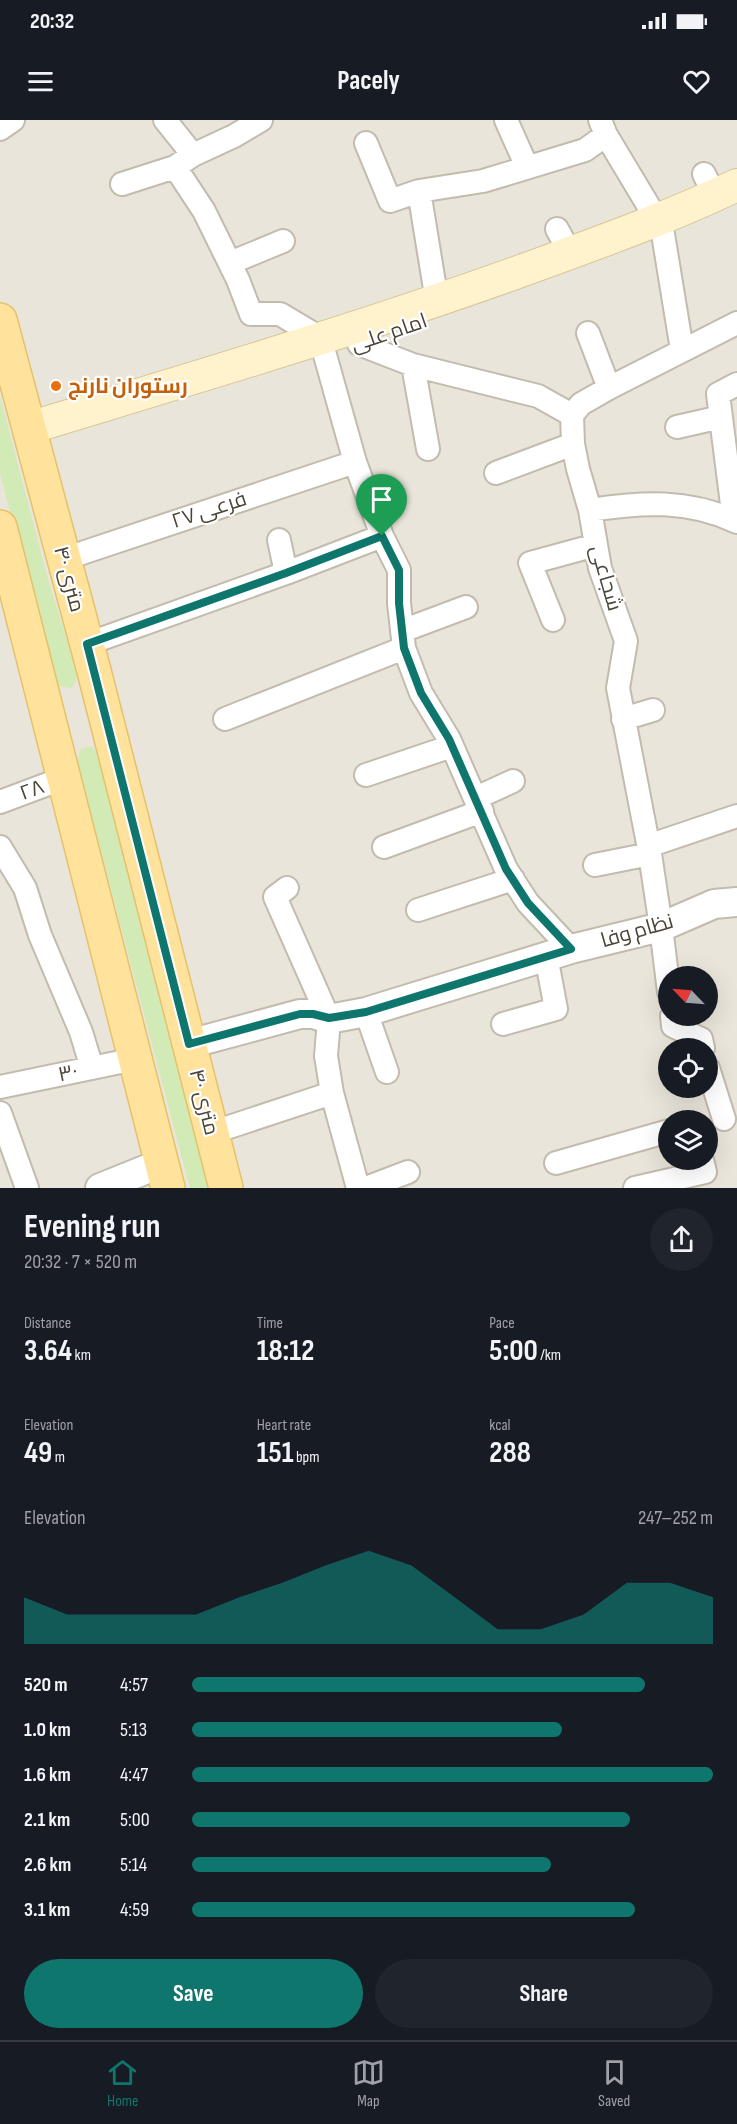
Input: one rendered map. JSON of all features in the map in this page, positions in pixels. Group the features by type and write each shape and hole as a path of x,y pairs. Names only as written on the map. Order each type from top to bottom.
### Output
{"main road":[{"name":"امام علی","path":"30,434 323,347 359,344 660,227 723,189"},
{"path":"323,347 437,301 564,241 660,227"},
{"name":"۴۰ متری","path":"0,320 87,644 225,1188"},
{"path":"2,546 64,778 165,1175"}],"street":[{"path":"0,129 13,120"},
{"path":"165,120 251,314 280,314 323,347 355,462 382,536 399,570 399,603 403,640 421,693 452,746 506,869 559,952 556,1009 503,1024"},
{"path":"122,184 184,161 261,120"},
{"path":"506,120 527,167"},
{"path":"366,143 390,201 419,191 483,181 585,150 603,128 660,227 682,350"},
{"path":"419,191 437,301"},
{"path":"230,263 283,241"},
{"path":"359,344 413,365 538,396 572,415 581,404 609,388 737,324"},
{"path":"588,333 609,388"},
{"path":"413,365 429,449"},
{"path":"736,521 718,394 737,384"},
{"name":"شجاعی","path":"572,415 573,444 590,510 600,568 626,641 618,688 649,850 666,966"},
{"path":"677,427 721,417"},
{"path":"496,473 573,444"},
{"name":"فرعی ۲۷","path":"64,559 355,462"},
{"path":"590,510 632,504 669,504 714,511 736,521"},
{"path":"87,644 382,536"},
{"path":"279,540 286,573"},
{"path":"553,620 530,563 596,545"},
{"path":"225,719 403,640 466,607"},
{"path":"623,719 653,710"},
{"path":"366,775 452,746"},
{"name":"۲۸","path":"0,802 64,778"},
{"path":"384,847 479,804 513,781"},
{"path":"595,865 649,850 737,816"},
{"path":"0,847 25,888 40,935 81,1032 92,1068"},
{"path":"418,910 513,879"},
{"path":"287,888 275,897 329,1018 326,1056 333,1093 358,1188"},
{"name":"نظام وفا","path":"189,1044 300,1014 329,1018 366,1012 559,952 661,927 714,904 737,902"},
{"path":"366,1012 387,1072"},
{"path":"673,1026 699,1038"},
{"name":"۳۰","path":"0,1087 135,1059"},
{"path":"212,1133 333,1093"},
{"path":"717,1098 723,1119"},
{"path":"0,1113 27,1188"},
{"path":"555,1163 658,1134"},
{"path":"635,1188 705,1172 704,1170"},
{"path":"366,1188 408,1172"},
{"path":"100,1188 165,1175"}],"shaded area":[{"path":"0,120 737,120 737,1188 0,1188"}],"green space":[{"path":"0,396 47,576 78,676 72,688 58,686 52,675 0,473"},
{"path":"91,746 101,758 209,1188 190,1188 77,760 81,749"}],"place":[{"name":"رستوران نارنج","path":"56,386"}],"route":[{"path":"382,536 399,570 399,603 404,648 421,693 449,739 506,869 528,903 571,949 366,1012 329,1018 300,1014 189,1044 87,644 382,536"}]}
